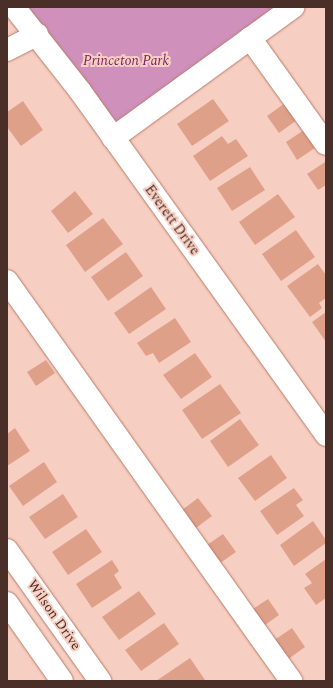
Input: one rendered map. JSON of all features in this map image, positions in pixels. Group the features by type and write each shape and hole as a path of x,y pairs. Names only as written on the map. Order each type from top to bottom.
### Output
{"street":[{"name":"Everett Drive","path":"14,7 80,91 326,435"},
{"path":"113,138 294,7"},
{"path":"7,50 37,35"},
{"path":"250,38 326,144"},
{"path":"7,281 291,681"},
{"name":"Wilson Drive","path":"7,550 100,681"},
{"path":"7,603 62,681"}],"green space":[{"name":"Princeton Park","path":"15,7 293,7 113,138"}],"building":[{"path":"213,99 229,121 192,146 177,124"},
{"path":"23,101 43,130 21,146 7,127 7,112"},
{"path":"285,103 297,120 279,133 267,116"},
{"path":"304,130 315,148 297,160 286,142"},
{"path":"222,136 228,144 236,139 248,156 210,181 193,156"},
{"path":"325,162 326,185 318,190 307,174"},
{"path":"250,167 265,190 232,211 217,188"},
{"path":"75,191 93,214 68,233 51,211"},
{"path":"278,194 295,217 255,245 239,222"},
{"path":"103,218 123,244 85,272 66,245"},
{"path":"296,230 315,257 281,281 262,254"},
{"path":"126,252 143,276 108,301 91,277"},
{"path":"318,264 326,275 326,298 319,303 322,308 310,317 287,286"},
{"path":"151,287 166,309 129,334 114,313"},
{"path":"326,312 326,342 312,322"},
{"path":"175,318 191,342 159,363 153,353 146,356 137,343"},
{"path":"195,353 212,377 181,399 163,375"},
{"path":"46,360 55,373 36,386 27,372"},
{"path":"220,384 241,413 202,439 182,410"},
{"path":"240,419 259,445 228,467 210,441"},
{"path":"15,428 30,451 7,466 7,434"},
{"path":"271,455 287,478 255,501 238,478"},
{"path":"44,462 57,482 23,506 9,486"},
{"path":"294,488 303,500 296,505 304,516 277,535 260,511"},
{"path":"63,494 78,517 45,539 29,517"},
{"path":"198,498 212,516 196,528 182,510"},
{"path":"313,521 326,540 326,543 294,566 280,545"},
{"path":"86,529 102,552 68,575 52,552"},
{"path":"223,534 236,552 220,563 207,545"},
{"path":"326,559 326,598 316,605 304,588 312,583 305,574"},
{"path":"112,560 119,571 114,575 122,588 92,608 76,584"},
{"path":"139,591 156,614 119,640 102,617"},
{"path":"268,599 279,615 265,625 253,609"},
{"path":"164,623 179,644 141,671 125,650"},
{"path":"292,628 305,647 287,660 273,641"},
{"path":"190,658 205,680 156,681"}]}
